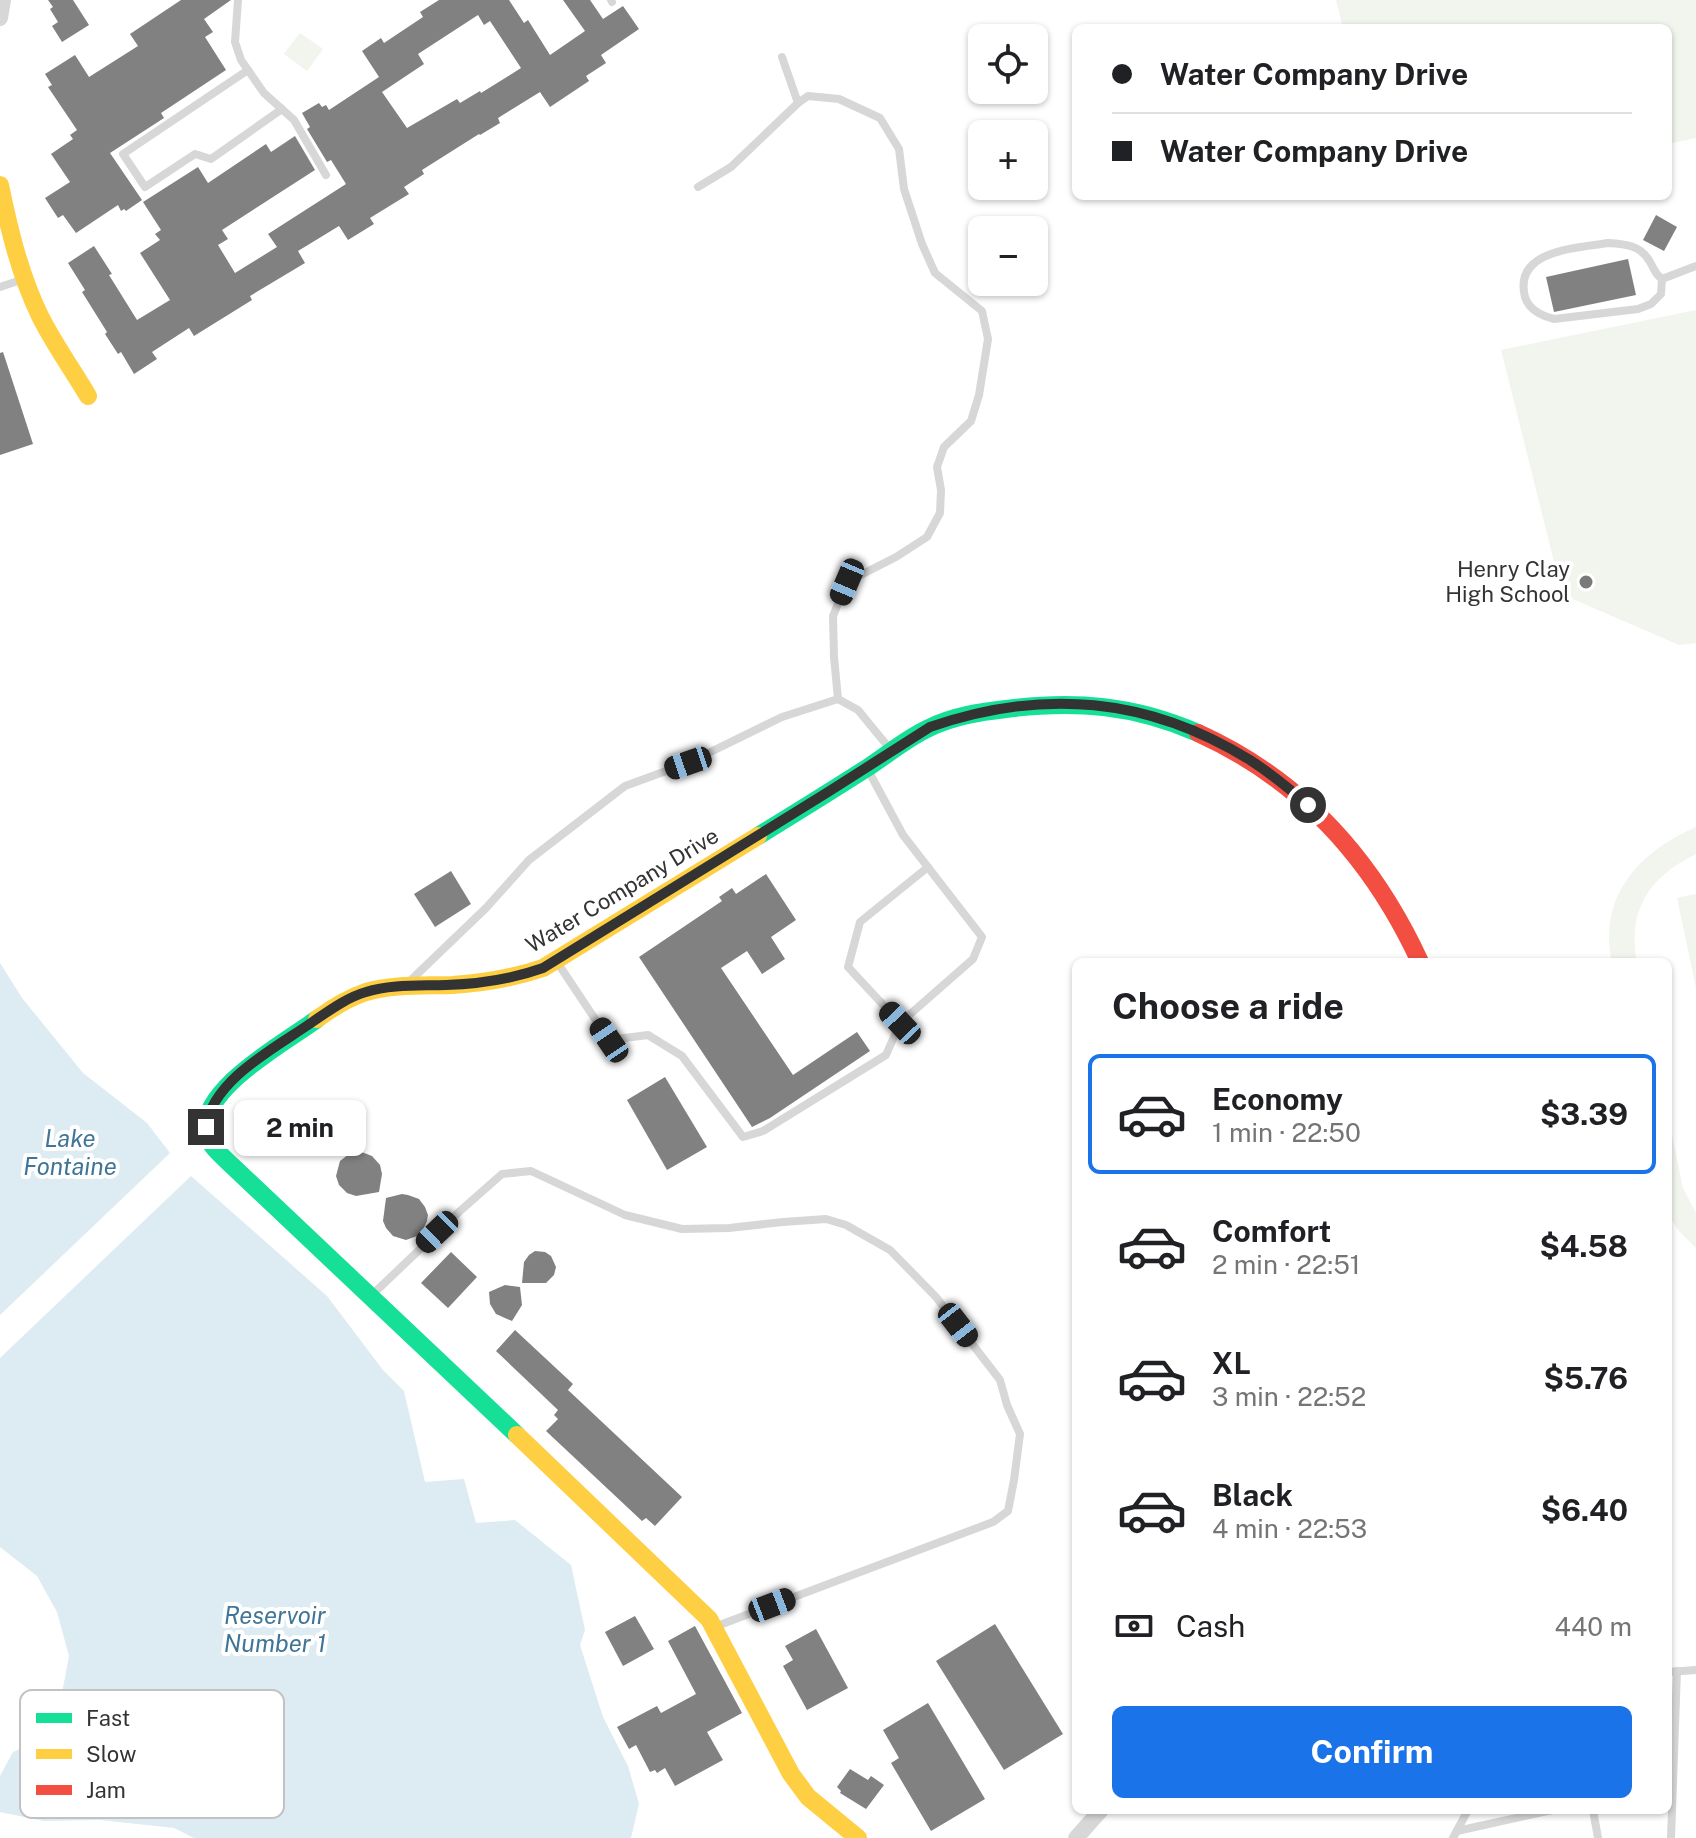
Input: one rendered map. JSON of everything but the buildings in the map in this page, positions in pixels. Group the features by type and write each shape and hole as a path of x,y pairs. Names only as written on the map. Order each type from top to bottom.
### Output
{"street":[{"path":"0,18 3,0"},
{"path":"0,185 35,303 88,396"},
{"name":"Water Company Drive","path":"858,1838 815,1803 791,1774 709,1619 210,1143 206,1127 212,1107 242,1071 355,996 368,991 498,980 527,974 556,961 930,727 1022,706 1115,706 1153,715 1216,741 1251,761 1308,805 1350,847 1367,868 1411,939 1418,958"},
{"path":"1076,1838 1097,1814"}],"lane":[{"path":"238,0 235,42 241,60 264,93 294,120 326,175"},
{"path":"782,57 798,103"},
{"path":"248,70 123,154 145,187 195,154 211,159 282,109"},
{"path":"698,187 731,167 808,96 839,99 880,118 899,149 904,189 935,273 982,311 988,339 979,395 971,421 944,447 937,467 941,490 940,513 927,537 847,582 833,616 838,699"},
{"path":"1608,243 1629,244 1639,249 1650,260 1655,274 1662,279 1661,294 1651,304 1638,309 1554,319 1542,316 1526,300 1523,276 1528,268 1548,255 1564,249 1608,243"},
{"path":"1662,279 1696,266"},
{"path":"0,287 26,279"},
{"path":"405,987 486,908 529,860 625,786 688,763 782,717 838,699 858,710 892,752"},
{"path":"556,961 609,1040 648,1035 682,1056 743,1137 763,1131 886,1055 900,1023 973,959 982,937 903,835 867,768"},
{"path":"900,1023 848,967 860,922 928,867"},
{"path":"370,1296 502,1174 531,1171 625,1215 682,1229 826,1219 846,1225 890,1250 936,1297 1000,1380 1020,1434 1008,1511 993,1522 713,1627"},
{"path":"1672,1671 1696,1670"},
{"path":"1455,1835 1466,1814"},
{"path":"1455,1835 1536,1814"},
{"path":"1594,1814 1598,1838"},
{"path":"1670,1814 1671,1838"}],"shaded area":[{"path":"1336,0 1696,0 1696,138 1672,143 1672,24 1342,24"},
{"path":"300,33 323,49 307,71 284,54"},
{"path":"1696,310 1696,643 1679,645 1568,597 1561,590 1501,350"},
{"path":"1696,827 1696,854 1666,873 1645,897 1635,926 1637,958 1612,958 1609,938 1617,897 1641,863 1675,837"},
{"path":"1696,894 1696,988 1677,898"},
{"path":"1672,1135 1683,1188 1696,1213 1696,1248 1672,1220"}],"water":[{"name":"Lake Fontaine","path":"0,963 22,998 83,1073 147,1123 170,1153 0,1315"},
{"name":"Reservoir Number 1","path":"191,1176 327,1296 383,1370 404,1391 425,1482 464,1479 476,1523 515,1520 571,1565 585,1630 580,1645 603,1717 628,1766 639,1804 631,1838 194,1838 174,1828 100,1820 44,1821 29,1818 284,1818 284,1690 63,1690 69,1656 57,1612 37,1576 0,1547 0,1358"},
{"name":"Reservoir Number 1","path":"20,1749 20,1816 0,1812 0,1776 13,1752"}],"traffic: fast":[{"path":"758,836 913,737 938,724 967,715 1031,706 1080,705 1151,716 1198,733"},
{"path":"317,1019 228,1085 207,1119 208,1139 226,1160 517,1435"}],"traffic: slow":[{"path":"0,185 16,252 33,300 51,337 88,396"},
{"path":"317,1019 347,1000 376,989 475,983 543,968 758,836"},
{"path":"517,1435 709,1619 791,1774 808,1797 858,1838"}],"traffic: jam":[{"path":"1198,733 1270,774 1302,799 1330,827 1357,857 1380,890 1418,958"}],"place":[{"name":"Henry Clay High School","path":"1586,582"}],"route":[{"path":"206,1127 212,1107 242,1071 340,1004 368,991 498,980 543,968 930,727 949,720 1055,703 1115,706 1153,715 1216,741 1251,761 1308,805"}]}
